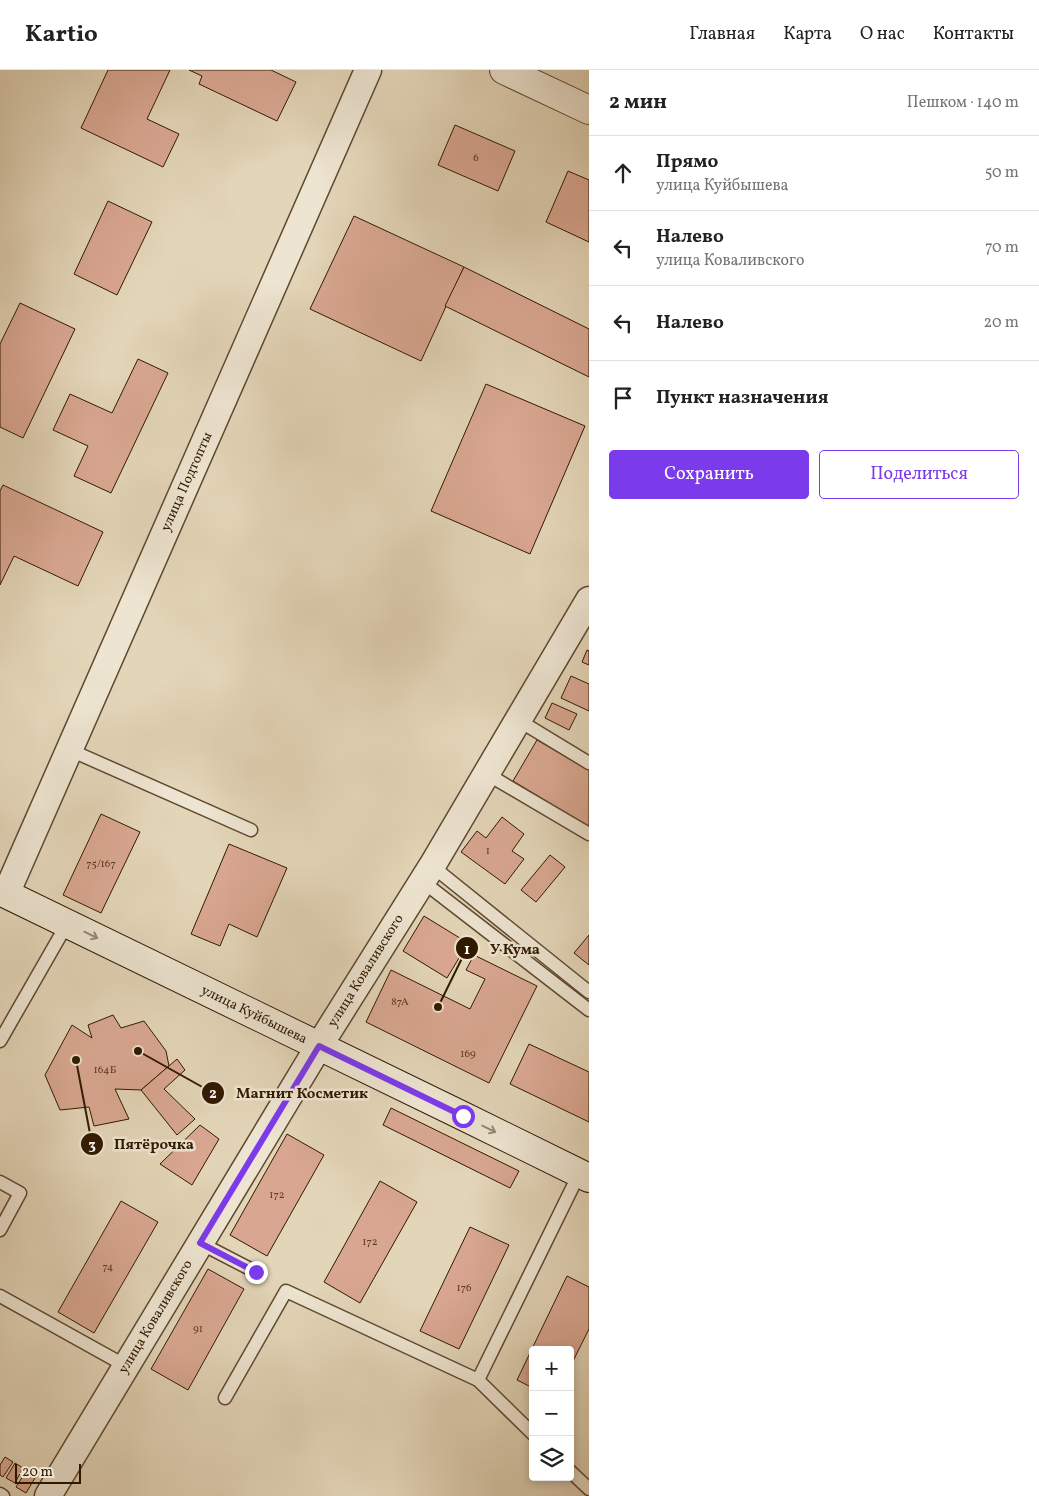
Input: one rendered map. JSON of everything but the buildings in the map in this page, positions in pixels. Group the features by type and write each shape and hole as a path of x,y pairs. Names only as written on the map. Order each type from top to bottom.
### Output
{"main road":[{"path":"504,70 589,110"},
{"name":"улица Куйбышева","path":"3,893 584,1176"}],"street":[{"name":"улица Подтопты","path":"3,893 70,750 368,70"},
{"name":"улица Коваливского","path":"48,1496 319,1046 427,874 589,600"}],"lane":[{"path":"518,720 589,762"},
{"path":"70,750 251,830"},
{"path":"486,774 589,834"},
{"path":"427,874 589,992"},
{"path":"427,874 589,1010"},
{"path":"0,1041 67,924"},
{"path":"478,1380 584,1176"},
{"path":"0,1182 20,1193 0,1230"},
{"path":"200,1243 256,1272"},
{"path":"225,1398 286,1291 478,1380 529,1430"},
{"path":"0,1296 126,1366"},
{"path":"574,1475 589,1489"}],"place":[{"name":"У Кума","path":"438,1007"},
{"name":"Магнит Косметик","path":"138,1051"},
{"name":"Пятёрочка","path":"76,1060"}],"route":[{"path":"256,1272 200,1243 319,1046 463,1116"}]}
